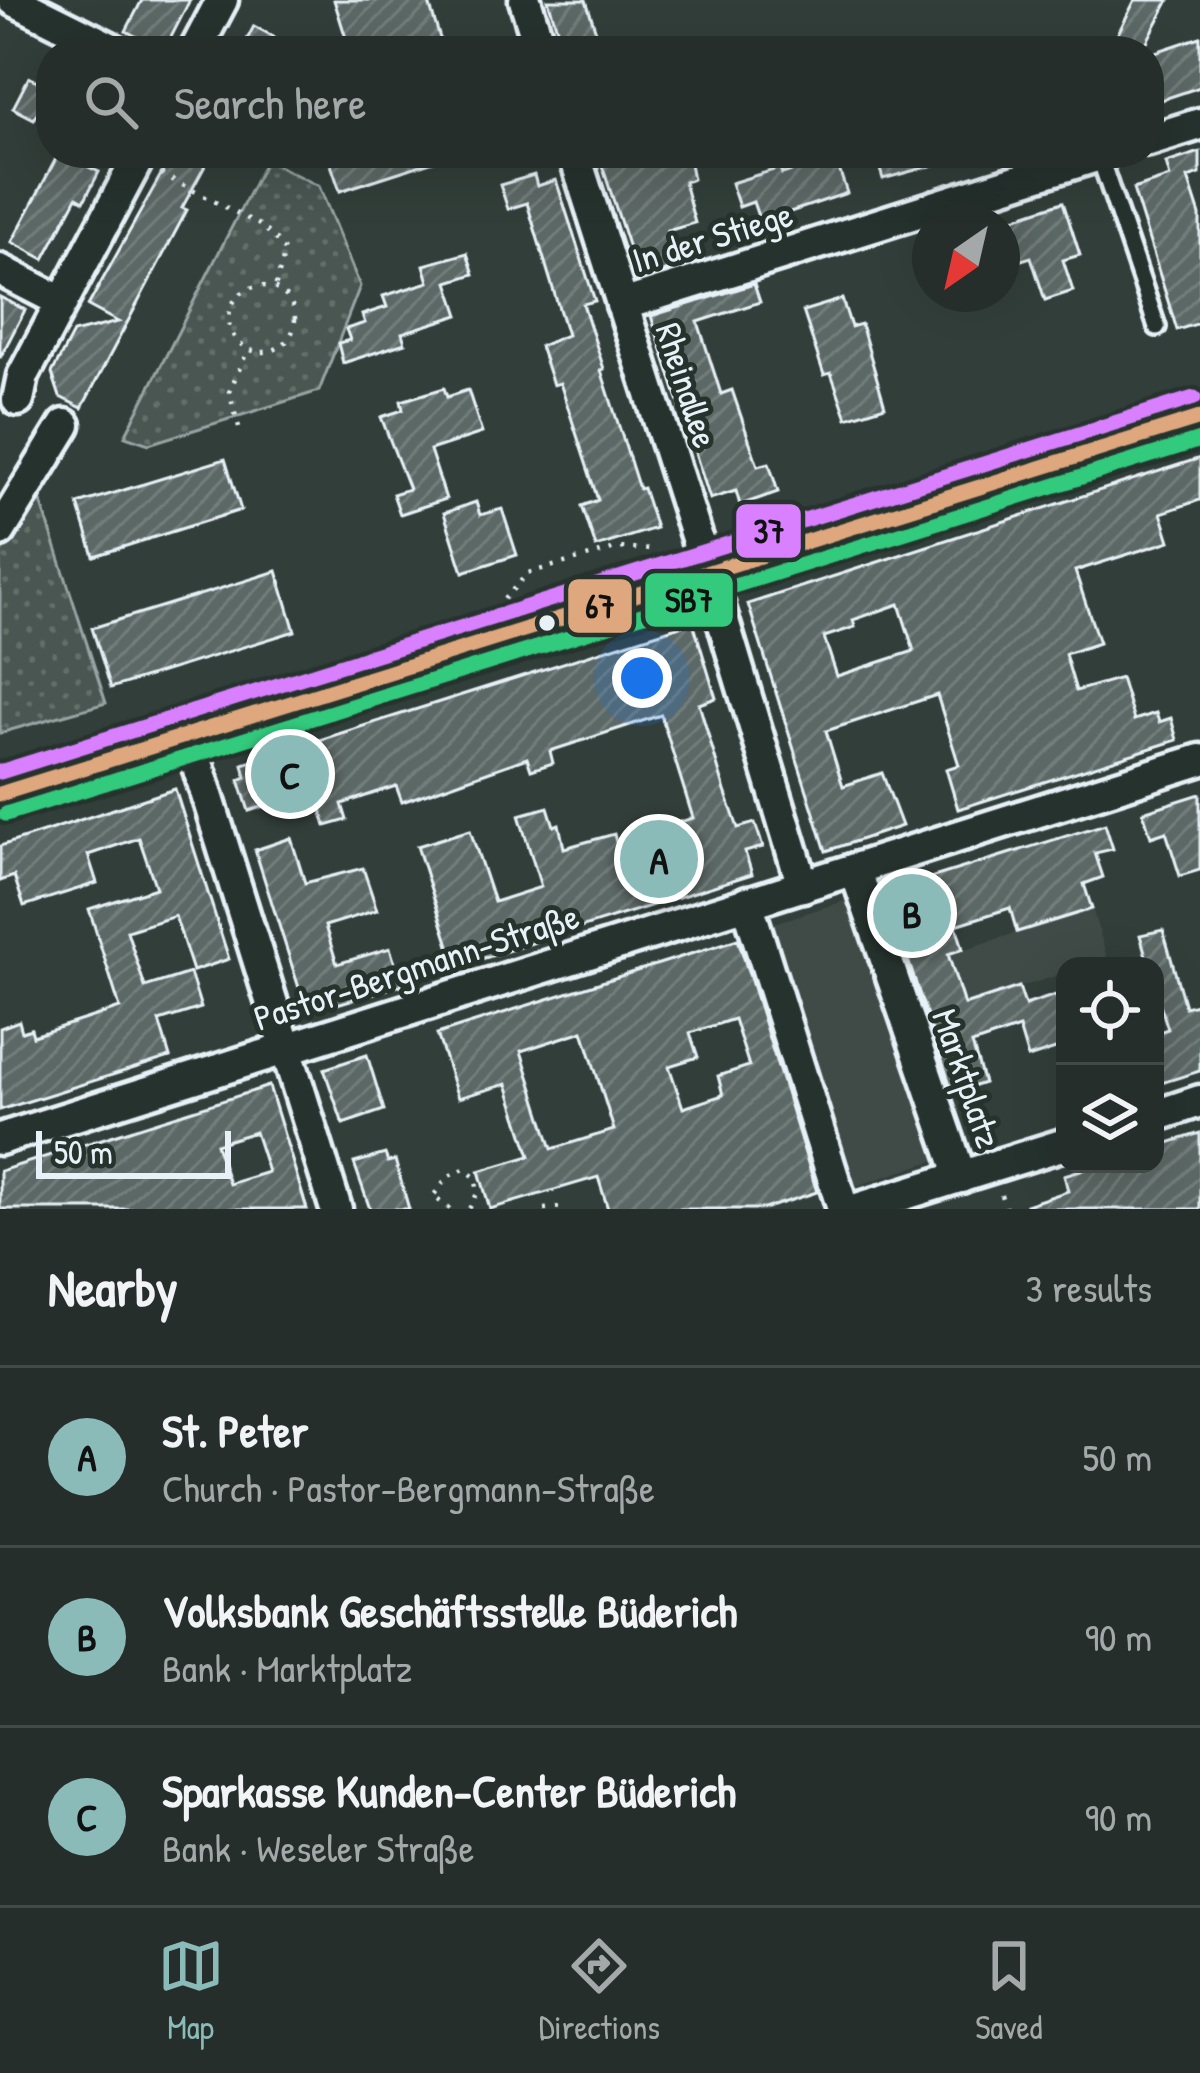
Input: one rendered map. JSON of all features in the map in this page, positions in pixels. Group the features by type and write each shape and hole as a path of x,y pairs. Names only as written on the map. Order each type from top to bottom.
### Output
{"street":[{"path":"203,36 222,0"},
{"path":"525,0 537,36"},
{"path":"16,1 86,36"},
{"path":"1164,135 1200,124"},
{"path":"18,400 23,376 133,168"},
{"name":"Rheinallee","path":"579,168 803,886"},
{"name":"In der Stiege","path":"622,305 1058,168"},
{"path":"0,270 62,302"},
{"path":"0,794 1200,418"},
{"path":"0,531 65,425"},
{"path":"188,734 336,1209"},
{"name":"Pastor-Bergmann-Straße","path":"0,1139 1200,760"},
{"name":"Marktplatz","path":"855,869 961,1177"},
{"path":"748,902 843,1209"},
{"path":"1164,1113 1200,1101"},
{"path":"857,1209 908,1201 961,1177 1056,1147"}],"lane":[{"name":"In der Stiege","path":"1107,168 1157,327"}],"path":[{"path":"158,168 272,235 285,252 275,288"},
{"path":"251,288 275,288 292,304 295,327 290,338 272,352 248,350 229,325 233,304 251,288"},
{"path":"239,427 229,392 248,350"},
{"path":"451,1209 433,1196 449,1176 464,1168 475,1177 478,1192 469,1209"},
{"path":"544,1209 565,1207"}],"shaded area":[{"path":"262,168 282,168 319,186 360,286 319,391 149,444 125,436"},
{"path":"37,489 106,703 0,733 0,554"},
{"path":"854,898 939,1159 856,1186 771,924"},
{"path":"1092,909 1107,957 1056,957 1056,976 1002,993 1007,1011 930,1035 908,967"}],"building":[{"path":"142,0 190,0 172,36 136,36 126,31"},
{"path":"334,0 428,0 439,36 345,36"},
{"path":"548,0 586,0 597,36 559,36"},
{"path":"1135,0 1169,0 1150,36 1117,36"},
{"path":"254,26 272,36 249,36"},
{"path":"1200,37 1200,87 1164,99 1164,49"},
{"path":"29,77 36,81 34,119 13,108"},
{"path":"1200,152 1200,174 1188,178 1200,215 1200,323 1177,330 1133,189 1170,177 1166,163"},
{"path":"51,168 99,172 84,201 77,197 44,259 12,242"},
{"path":"165,168 204,168 182,208 187,210 82,408 60,397 52,373 73,333 118,322 88,306"},
{"path":"332,168 412,168 340,191"},
{"path":"603,168 691,168 693,179 684,182 695,223 667,231 676,255 671,256 675,268 639,279"},
{"path":"780,168 782,174 801,168 839,168 847,193 760,222 753,202 739,207 731,183"},
{"path":"880,168 923,168 883,179"},
{"path":"534,175 537,186 556,180 595,301 583,304 601,370 656,528 596,547 582,506 598,500 560,383 553,385 540,346 567,335 527,203 508,209 500,185"},
{"path":"1063,202 1080,255 1063,260 1073,291 1045,300 1031,257 1020,260 1020,216"},
{"path":"467,253 474,274 448,282 459,315 402,333 405,343 343,363 338,343 350,340 346,329 365,323 362,315 387,307 383,296 429,282 424,265"},
{"path":"754,284 760,302 698,322 721,394 732,390 758,466 769,463 778,492 740,505 736,491 710,499 651,316"},
{"path":"0,297 25,310 0,358"},
{"path":"842,299 851,327 861,324 885,406 847,418 831,373 824,375 803,311"},
{"path":"444,388 447,397 468,390 482,433 430,450 446,499 400,514 393,494 409,489 381,417 403,410 401,401"},
{"path":"1200,458 1200,500 1161,513 1170,541 1075,571 1099,643 1065,654 1076,691 1121,678 1134,720 1156,713 1159,722 1171,718 1177,740 958,809 946,769 959,765 937,695 826,731 843,786 882,773 902,826 826,851 748,604","holes":["899,604 914,651 837,676 824,637 855,627 853,620"]},
{"path":"225,459 241,510 94,556 78,504"},
{"path":"476,502 480,515 502,509 517,555 463,572 444,513"},
{"path":"277,571 295,631 111,688 92,628"},
{"path":"693,622 716,698 699,704 725,791 738,828 755,823 763,847 745,852 752,874 456,967 417,846 470,830 494,902 541,887 519,815 548,807 554,826 559,824 564,848 614,834 616,842 693,818 661,715 550,751 553,763 531,770 527,758 402,802 396,786 342,804 347,820 326,826 315,790 249,811 239,780 246,777 243,764"},
{"path":"175,789 229,959 193,971 175,916 127,931 145,987 190,973 201,1008 159,1021 170,1057 0,1110 0,1028 19,1021 22,1032 31,1029 33,1036 120,1008 89,909 156,888 139,838 88,855 97,883 24,906 14,876 0,881 0,846"},
{"path":"1200,794 1200,870 1180,876 1166,832 1151,837 1143,812"},
{"path":"1105,824 1113,849 1095,853 1103,877 1084,884 1092,909 1017,932 1010,908 956,925 963,949 948,954 964,1005 1019,987 1025,1005 1056,995 1056,1049 1028,1058 1019,1028 972,1044 984,1083 953,1093 885,892"},
{"path":"291,838 305,883 363,868 377,910 325,926 337,964 390,948 396,967 403,970 401,985 307,1013 255,850"},
{"path":"1163,930 1185,1007 1200,1003 1200,1071 1164,1082 1164,1030 1168,1029 1164,957 1146,957 1140,935"},
{"path":"738,939 817,1192 764,1209 608,1209 598,1177 490,1209 479,1171 530,1156 507,1084 458,1098 437,1034","holes":["734,1019 749,1066 718,1076 723,1095 683,1108 669,1066 698,1057 690,1033","583,1031 614,1130 552,1149 521,1051"]},
{"path":"367,1055 384,1110 343,1124 324,1069"},
{"path":"269,1086 307,1209 0,1209 0,1171","holes":["255,1132 268,1172 229,1184 216,1144"]},
{"path":"1200,1133 1200,1209 1027,1209 1026,1205 1068,1191 1064,1175 1071,1173 1164,1173 1164,1144"},
{"path":"385,1154 388,1162 395,1160 409,1209 370,1209 354,1163"}],"transit line":[{"name":"37","path":"0,772 1194,398"},
{"name":"67","path":"0,794 1200,418"},
{"name":"SB7","path":"6,814 1200,440"}],"place":[{"name":"Sparkasse Kunden-Center Büderich","path":"290,774"},
{"name":"St. Peter","path":"659,859"},
{"name":"Volksbank Geschäftsstelle Büderich","path":"912,913"}]}
